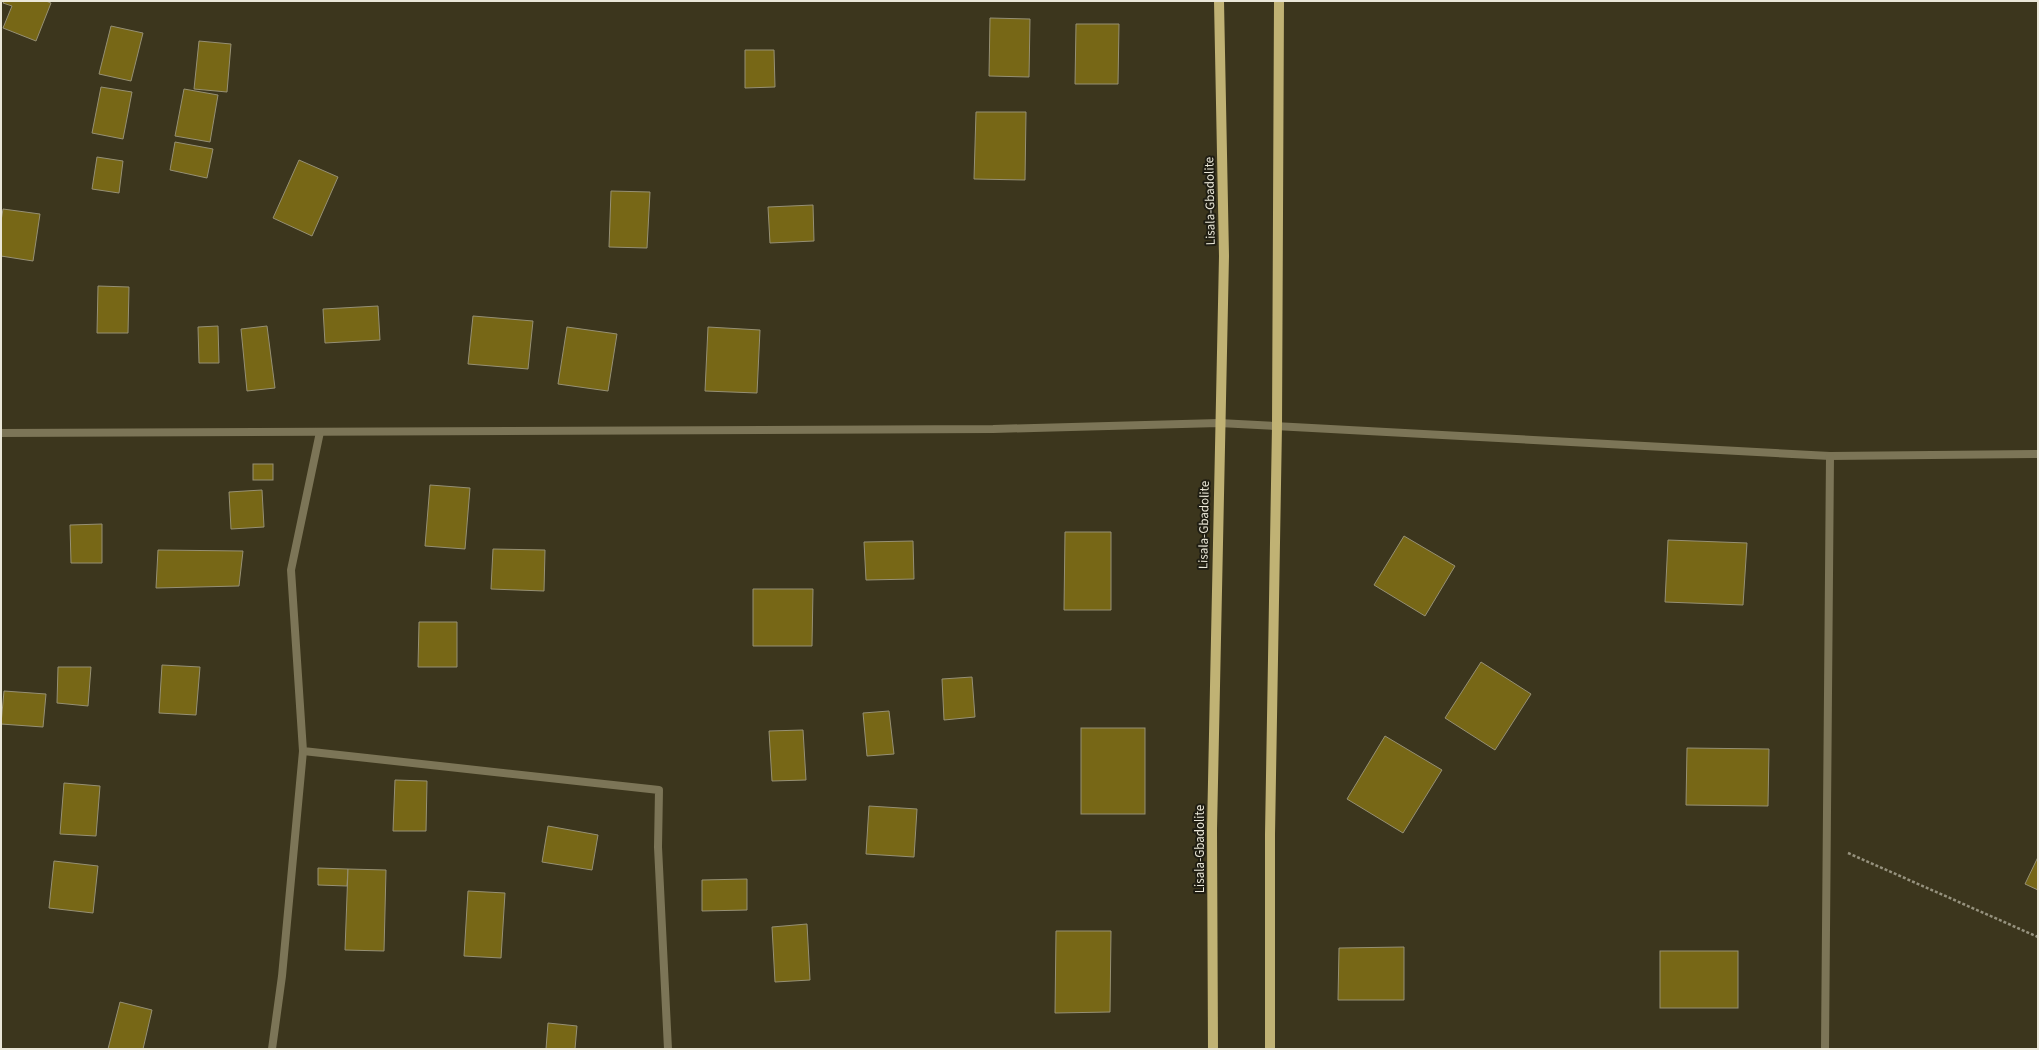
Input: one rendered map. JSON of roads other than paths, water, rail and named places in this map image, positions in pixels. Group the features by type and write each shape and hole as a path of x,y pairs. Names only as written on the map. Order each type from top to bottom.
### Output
{"main road":[{"name":"Lisala-Gbadolite","path":"1213,1049 1212,830 1219,423 1224,256 1219,1"},
{"path":"1270,1049 1270,834 1277,426 1279,1"}],"street":[{"path":"1,433 993,429 1219,423 1830,456 2038,454"},
{"path":"272,1049 282,976 303,751 291,570 320,432"},
{"path":"1825,1049 1830,456"},
{"path":"303,751 659,790 658,847 668,1049"}]}
